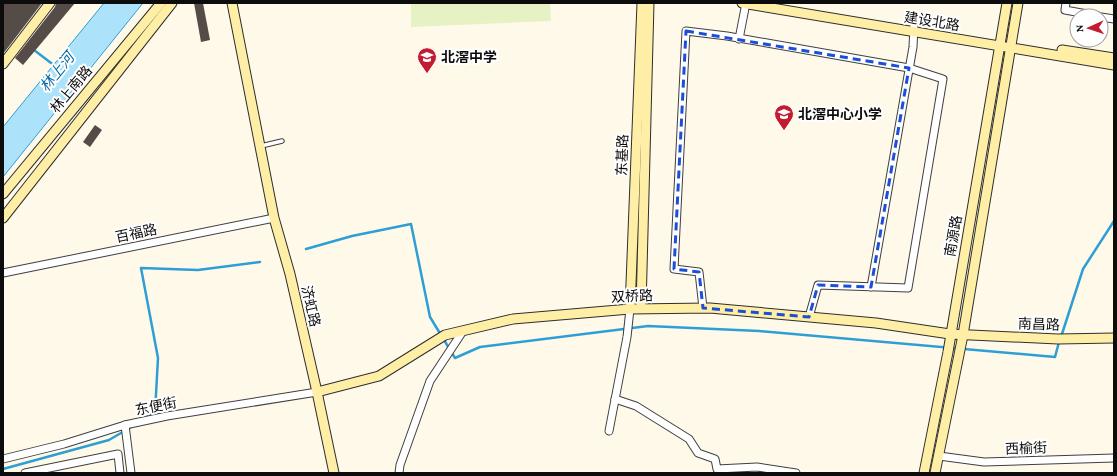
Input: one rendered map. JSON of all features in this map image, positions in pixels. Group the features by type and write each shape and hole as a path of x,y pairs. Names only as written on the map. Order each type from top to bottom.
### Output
{"main road":[{"path":"3,64 50,3"},
{"name":"林上南路","path":"3,194 161,3"},
{"path":"3,218 172,3"},
{"name":"济虹路","path":"226,3 255,142 260,146"},
{"name":"济虹路","path":"232,3 274,218 290,274 334,473"},
{"name":"东基路","path":"630,309 642,3"},
{"name":"东基路","path":"641,308 649,3"},
{"name":"建设北路","path":"742,3 1010,45"},
{"name":"建设北路","path":"779,3 914,29"},
{"name":"南源路","path":"924,473 948,352 1007,3"},
{"name":"南源路","path":"935,473 962,335 1018,3"},
{"path":"1010,45 1114,58"},
{"path":"1010,45 1114,65"},
{"name":"双桥路","path":"317,392 379,376 445,335 513,319 641,308 703,308 876,323 962,335"},
{"name":"南昌路","path":"962,335 1058,339 1114,338"}],"street":[{"path":"739,39 746,3"},
{"path":"871,287 909,68 914,29"},
{"path":"703,308 700,272 674,269 686,31 909,68 943,79 908,288 818,285 809,317"},
{"name":"百福路","path":"3,273 274,218"},
{"path":"609,432 627,337 630,309"},
{"path":"399,473 400,465 430,381 463,331"},
{"name":"东便街","path":"3,458 64,444 125,425 167,416 317,392"},
{"path":"615,399 636,406 689,438 698,453 715,459 717,471 757,467 796,473"},
{"path":"125,425 131,473"},
{"path":"26,473 118,454 120,473"},
{"name":"西榆街","path":"938,456 984,462 1114,458"}],"lane":[{"path":"260,146 282,141"}],"highlighted area":[{"path":"686,31 909,68 871,287 818,285 809,317 703,308 699,272 674,269"}],"green space":[{"path":"411,3 550,3 551,21 411,27"}],"water":[{"name":"林上河","path":"104,3 143,3 3,177 3,127"}],"building":[{"path":"3,3 42,3 3,54"},
{"path":"56,3 75,3 23,65 15,58 55,7"},
{"path":"194,3 203,3 210,40 201,42"},
{"path":"95,125 102,130 90,147 83,142"}],"waterway":[{"name":"林上河","path":"34,50 55,66"},
{"path":"1061,337 1083,269 1114,221"},
{"path":"306,249 352,236 411,224 430,317 455,358 480,347 648,326 759,331 1055,357 1059,342"},
{"path":"145,418 155,412 158,358 141,268 198,270 260,262"},
{"path":"3,469 109,440 133,426"}],"place":[{"name":"北滘中学","path":"427,74"},
{"name":"北滘中心小学","path":"784,131"}]}
